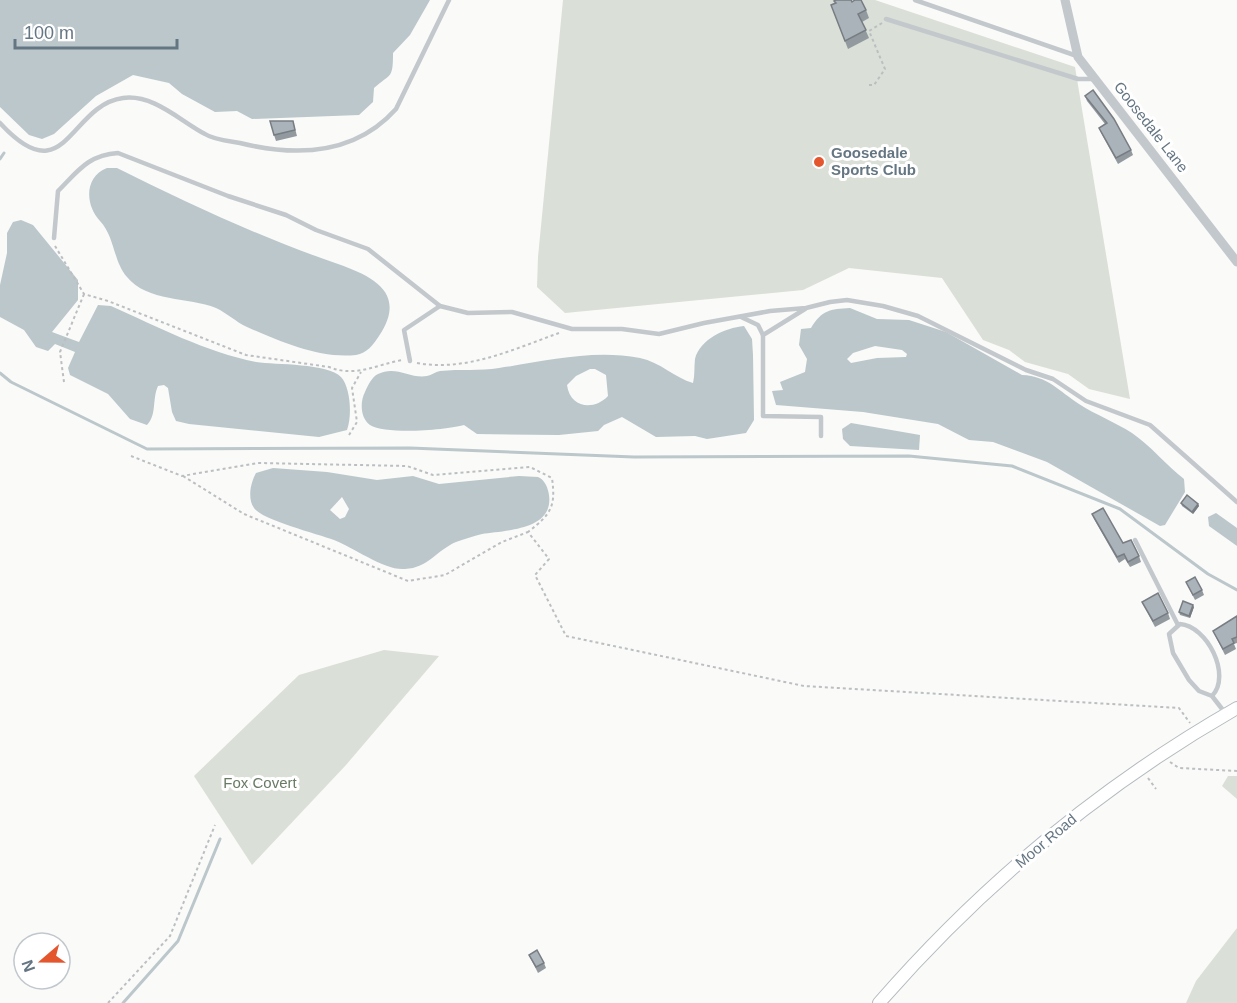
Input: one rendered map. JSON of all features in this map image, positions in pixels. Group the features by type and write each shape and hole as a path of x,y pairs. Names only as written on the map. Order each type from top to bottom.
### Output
{"main road":[{"name":"Moor Road","path":"879,1003 939,936 1015,866 1093,802 1163,753 1231,711"}],"street":[{"name":"Goosedale Lane","path":"1065,0 1078,57 1237,262"}],"lane":[{"path":"0,123 25,145 38,150 49,150 59,147 99,107 125,98 142,100 177,114 206,135 266,150 337,146 360,139 382,124 396,108 449,0"},
{"path":"915,0 1078,57"},
{"path":"886,20 1078,79 1095,79"},
{"path":"54,238 58,191 90,159 100,154 118,153 228,196 286,215 316,230 368,249 440,306 468,313 512,312 572,329 622,329 659,334 770,310 806,308 847,300 918,315 1026,370 1053,379 1086,401 1150,425 1237,502"},
{"path":"410,361 404,330 440,306"},
{"path":"763,335 806,308"},
{"path":"741,317 758,325 763,335 763,416 821,417 821,436"},
{"path":"1135,540 1178,625"},
{"path":"1212,696 1220,678 1216,660 1198,633 1183,623 1178,625 1169,634 1173,653 1194,686 1231,711"}],"path":[{"path":"869,86 874,86 885,69 869,31 886,20"},
{"path":"54,238 54,245 84,294 108,300 246,355 329,367 340,372 361,372 381,363 410,361 432,365 480,361 572,329"},
{"path":"64,382 60,352 84,294"},
{"path":"349,435 357,422 352,388 361,372"},
{"path":"131,456 182,476 244,514 408,581 445,576 502,542 528,532 545,519 555,501 552,478 530,467 434,475 407,466 258,463 182,476"},
{"path":"528,532 549,559 535,575 566,636 804,686 1179,708 1196,733"},
{"path":"1163,753 1179,768 1237,771"},
{"path":"1142,768 1156,789"},
{"path":"108,1003 170,936 215,825"}],"green space":[{"name":"Goosedale Sports Club","path":"563,0 875,0 1075,67 1130,399 1089,389 1068,374 1025,362 1009,350 983,340 942,278 849,268 803,290 565,313 537,287"},
{"name":"Fox Covert","path":"384,650 439,656 346,765 252,865 194,776 299,675"},
{"path":"1228,776 1237,776 1237,799 1222,786"},
{"path":"1237,928 1237,1003 1186,1003 1196,981"}],"shaded area":[{"path":"0,0 430,0 410,35 393,53 390,75 374,88 373,102 359,115 252,119 237,111 215,112 182,94 169,83 133,75 96,96 54,134 42,139 29,135 0,107"},
{"path":"107,168 117,168 226,220 352,269 375,281 388,298 390,309 379,336 367,350 356,355 342,356 314,352 247,327 216,308 157,295 135,285 122,271 109,234 95,214 90,200 89,192 94,178"},
{"path":"21,220 33,225 78,280 78,300 52,332 79,342 98,305 111,306 182,338 237,358 325,369 341,377 347,388 350,410 347,430 319,437 176,421 168,388 164,385 158,386 152,417 147,425 130,419 108,394 70,375 68,368 75,352 55,344 48,351 36,347 24,330 0,317 0,285 7,253 7,233 13,222"},
{"path":"850,308 877,319 909,320 946,332 1022,375 1046,381 1092,412 1126,429 1184,479 1185,492 1165,525 1160,526 1047,462 993,442 969,440 938,424 863,412 776,405 772,391 783,390 780,382 805,372 807,359 799,345 801,329 811,328 819,317 827,312","holes":["875,346 902,350 907,354 906,357 877,358 851,363 847,359 853,353"]},
{"path":"744,326 752,339 754,420 746,433 707,439 695,436 656,437 622,417 604,425 598,431 559,435 477,434 464,425 444,429 402,431 370,425 363,414 362,400 370,382 378,374 391,371 427,376 440,371 492,369 570,357 604,355 647,360 693,383 695,359 702,346 721,332","holes":["595,369 606,375 608,396 596,404 578,403 569,393 567,385 576,376"]},
{"path":"851,423 920,435 919,450 850,446 843,439 842,429"},
{"path":"273,468 327,472 377,480 413,476 439,484 519,476 538,477 547,487 548,507 544,516 536,522 456,542 420,565 397,569 379,563 342,543 259,513 252,504 250,495 256,473","holes":["342,497 349,509 345,517 340,519 330,510"]},
{"path":"1216,513 1237,528 1237,546 1209,526 1208,517"}],"building":[{"path":"851,0 852,2 861,0 866,10 858,14 866,30 845,41 831,5 836,3 834,1"},
{"path":"1093,90 1114,119 1131,150 1116,158 1099,128 1107,123 1085,96"},
{"path":"270,121 293,121 295,130 274,135"},
{"path":"1187,495 1198,504 1192,512 1181,503"},
{"path":"1103,508 1123,543 1131,540 1139,556 1128,562 1124,554 1117,557 1092,514"},
{"path":"1195,577 1202,590 1193,595 1186,582"},
{"path":"1158,593 1168,613 1153,621 1142,602"},
{"path":"1183,601 1193,605 1189,616 1179,612"},
{"path":"1237,616 1237,637 1232,639 1234,643 1223,649 1213,631"},
{"path":"537,950 544,963 536,967 529,955"}],"waterway":[{"path":"0,159 4,153"},
{"path":"0,373 11,382 147,449 410,448 634,457 909,456 1012,466 1120,509 1208,574 1237,590"},
{"path":"123,1003 178,941 220,839"}],"place":[{"name":"Goosedale Sports Club","path":"819,162"}]}
